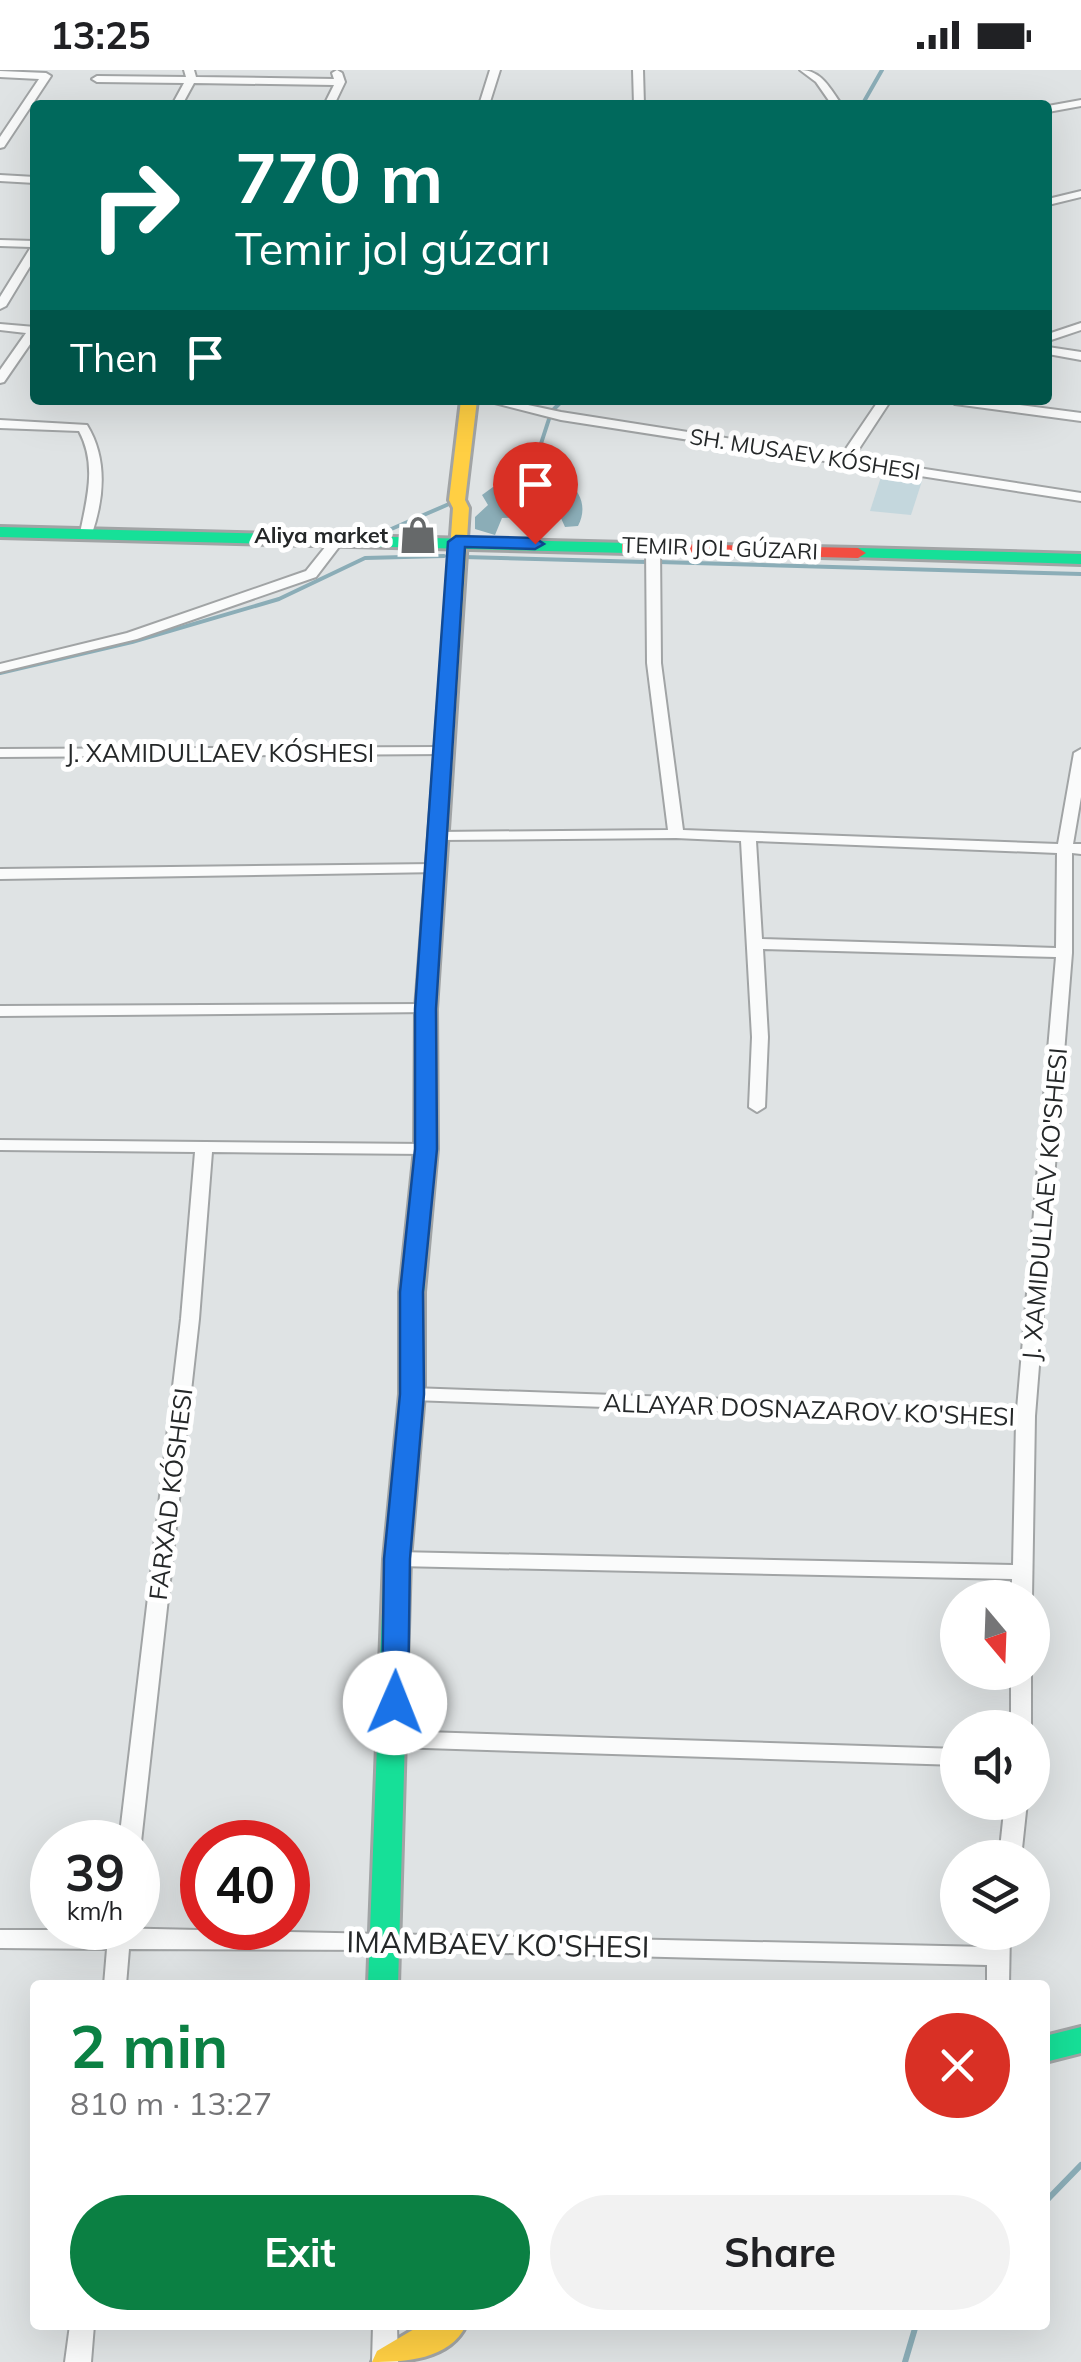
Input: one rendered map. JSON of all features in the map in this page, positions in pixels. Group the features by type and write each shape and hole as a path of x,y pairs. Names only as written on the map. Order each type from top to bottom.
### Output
{"street":[{"path":"486,100 495,70"},
{"path":"638,70 639,100"},
{"path":"805,70 820,80 834,100"},
{"path":"0,74 46,76 30,100"},
{"path":"178,100 190,75"},
{"path":"97,79 338,76 331,100"},
{"path":"0,146 30,100"},
{"path":"1052,108 1081,103"},
{"path":"0,178 30,180"},
{"path":"1052,201 1081,194"},
{"path":"0,243 30,246"},
{"path":"0,306 30,255"},
{"path":"1052,337 1081,326"},
{"path":"0,327 30,330"},
{"path":"0,379 30,336"},
{"path":"1052,352 1081,356"},
{"path":"383,1980 397,1559 412,1394 412,1292 426,1149 426,1009 441,751 469,405"},
{"name":"SH. MUSAEV KÓSHESI","path":"540,405 845,460 1081,497"},
{"path":"845,460 881,405"},
{"path":"992,405 1081,417"},
{"path":"0,424 83,428 92,441 98,470 86,534"},
{"path":"0,532 1081,559"},
{"path":"0,668 132,636 312,574 339,539"},
{"path":"653,546 654,664 676,834"},
{"name":"J. XAMIDULLAEV KÓSHESI","path":"0,753 441,751"},
{"name":"J. XAMIDULLAEV KO'SHESI","path":"1026,1416 1081,753"},
{"path":"438,836 676,834 1073,848"},
{"path":"748,838 760,1037 757,1106"},
{"path":"0,874 436,868"},
{"path":"756,944 1064,952"},
{"path":"0,1010 426,1009"},
{"path":"0,1145 426,1149"},
{"name":"FARXAD KÓSHESI","path":"133,1820 190,1319 204,1145"},
{"name":"ALLAYAR DOSNAZAROV KO'SHESI","path":"412,1394 1026,1416 1022,1580"},
{"path":"397,1559 1022,1572"},
{"path":"394,1739 940,1755"},
{"name":"IMAMBAEV KO'SHESI","path":"160,1936 940,1944"},
{"name":"IMAMBAEV KO'SHESI","path":"0,1939 30,1938"},
{"path":"115,1980 118,1950"},
{"path":"997,1950 998,1980"},
{"path":"1050,2048 1078,2041"},
{"path":"78,2362 81,2330"},
{"path":"385,2330 387,2362 441,2330"}],"shaded area":[{"path":"881,477 922,481 911,515 870,511"}],"water":[{"path":"566,481 581,501 578,526 565,527 560,516 502,518 495,535 475,529 475,517 488,505 482,495 493,487 512,485 520,493"}],"waterway":[{"path":"865,100 882,70"},
{"path":"554,409 558,405"},
{"path":"535,462 549,419"},
{"path":"389,530 449,504"},
{"path":"0,673 132,642 279,599 365,558 444,556"},
{"path":"464,557 646,562"},
{"path":"659,562 1081,574"},
{"path":"1050,2197 1081,2165"},
{"path":"905,2362 915,2330"}],"traffic: fast":[{"path":"0,532 628,548"},
{"path":"858,553 1081,559"},
{"path":"383,1980 397,1559 412,1394 412,1292 426,1149 426,1009 442,784"},
{"path":"1050,2048 1081,2040"}],"traffic: slow":[{"path":"442,784 461,508 457,500 468,405"},
{"path":"388,2362 442,2330"}],"traffic: jam":[{"path":"628,548 858,553"}],"place":[{"name":"Aliya market","path":"418,535"}],"route":[{"path":"395,1703 397,1559 412,1394 412,1292 426,1149 426,1009 456,542 535,544"}]}
